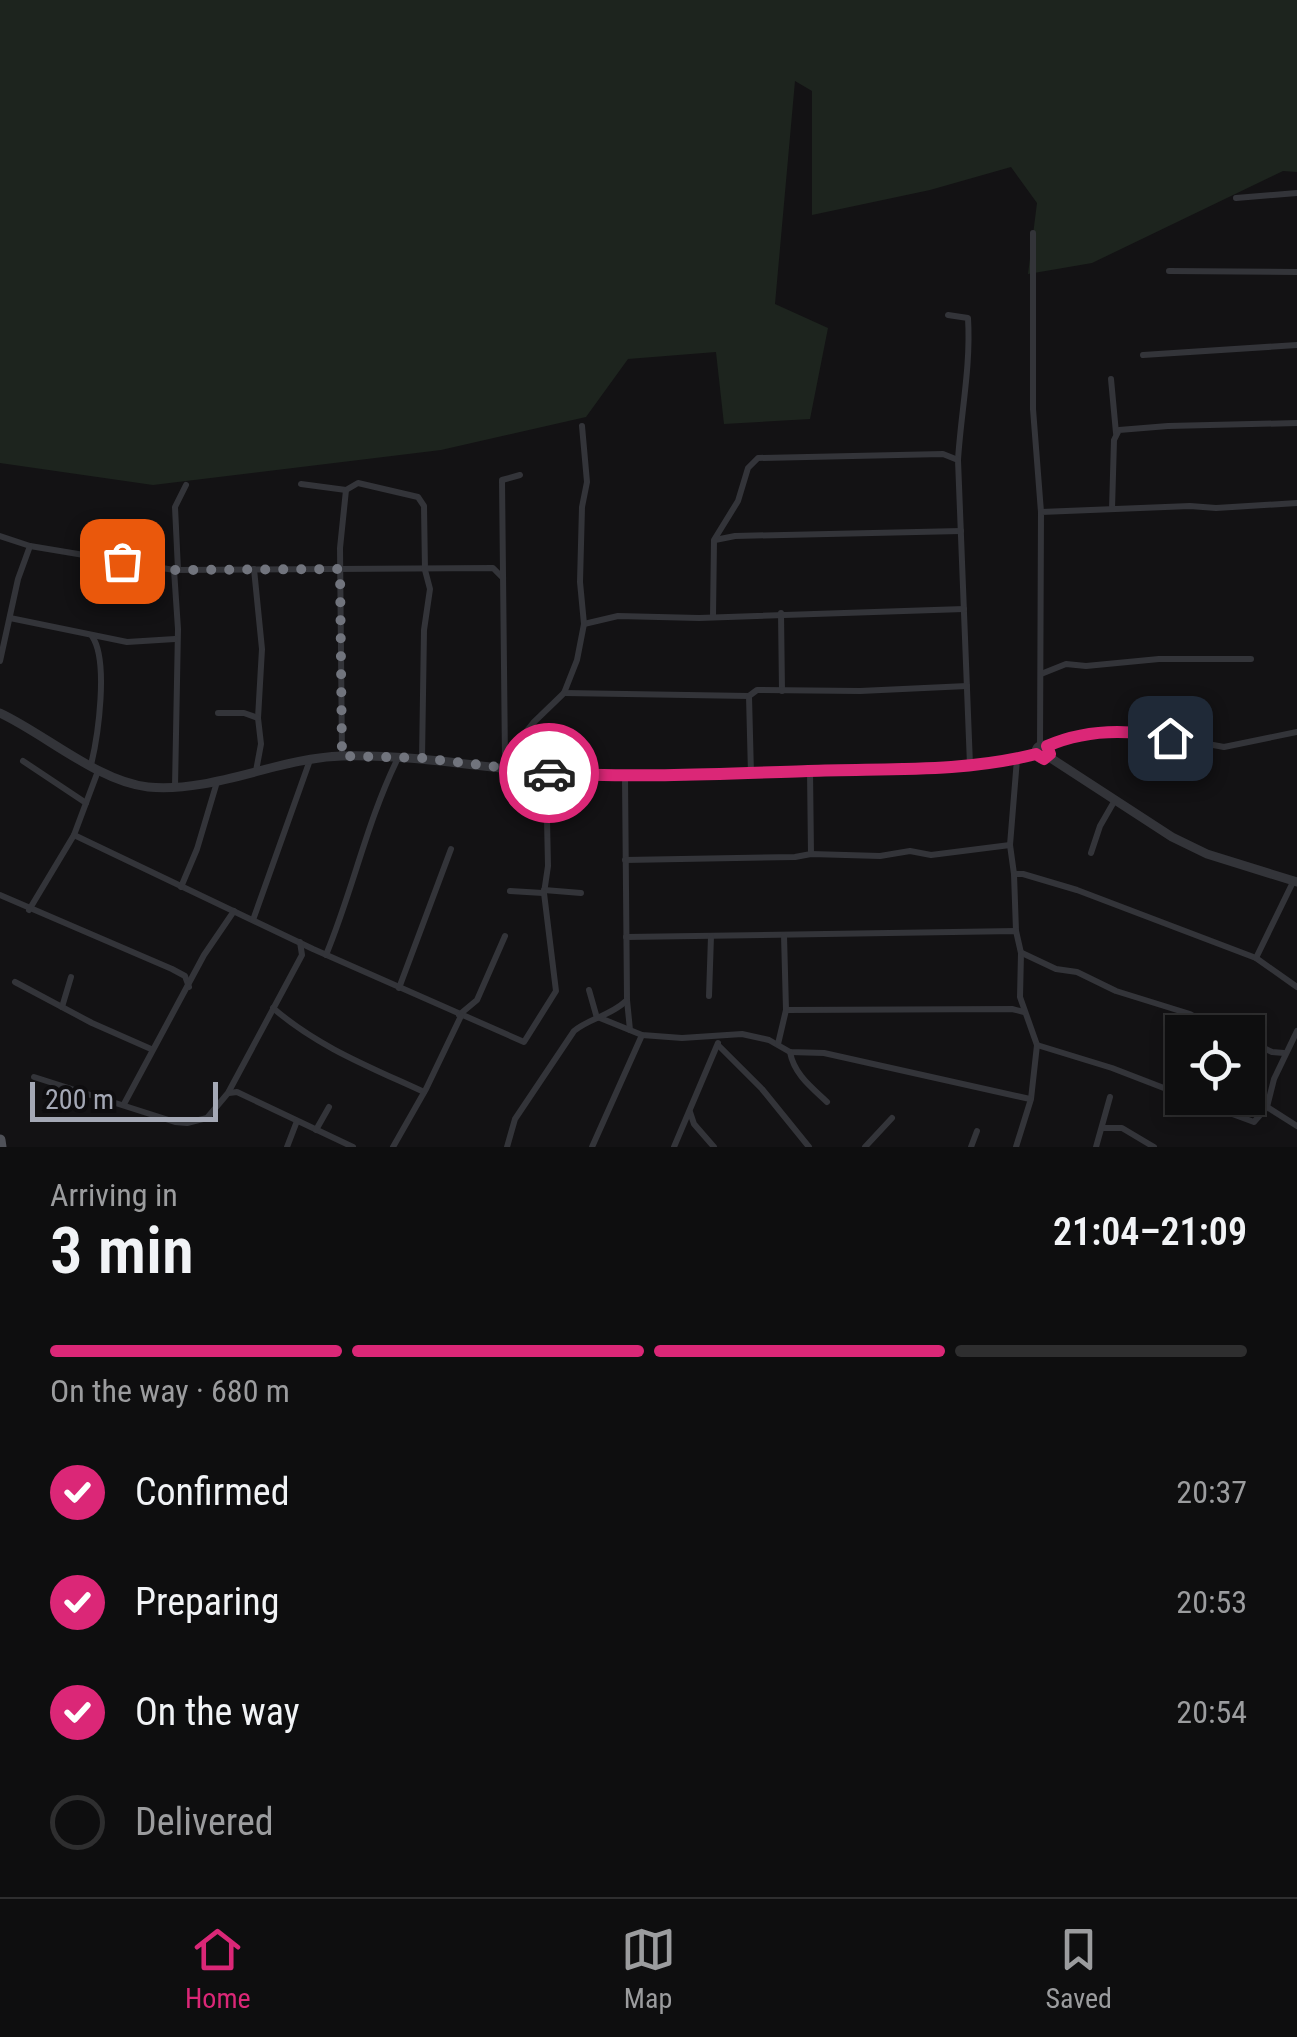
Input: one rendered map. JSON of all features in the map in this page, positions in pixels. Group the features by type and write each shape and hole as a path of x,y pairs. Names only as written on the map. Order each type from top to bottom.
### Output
{"street":[{"path":"1236,198 1297,194"},
{"path":"1033,232 1033,410 1041,512 1043,751"},
{"path":"1168,272 1297,272"},
{"path":"948,315 968,318 969,338 968,384 961,414 958,460 970,765"},
{"path":"1143,355 1297,345"},
{"path":"1112,380 1116,434 1112,509"},
{"path":"1116,434 1119,430 1162,426 1297,423"},
{"path":"504,763 533,723 564,693 577,660 584,624 580,582 582,506 587,482 582,426"},
{"path":"713,616 714,540 738,501 748,468 758,458 942,454 958,460"},
{"path":"504,763 502,480 520,475"},
{"path":"301,484 346,490 358,483 418,497 424,506 425,570 430,589 424,630 422,758"},
{"path":"175,786 175,507 186,485"},
{"path":"342,756 340,569 346,490"},
{"path":"1041,512 1297,503"},
{"path":"714,540 735,536 961,531"},
{"path":"0,536 30,546 176,570 425,570 488,566 503,578"},
{"path":"0,661 30,546"},
{"path":"254,569 256,620 262,649 256,771"},
{"path":"584,624 618,616 661,619 964,609"},
{"path":"780,613 782,690"},
{"path":"10,618 143,643 176,640"},
{"path":"28,910 74,835 95,767 100,710 99,650 91,635"},
{"path":"1041,674 1066,664 1106,666 1159,659 1251,659"},
{"path":"564,693 749,696 757,690 967,686"},
{"path":"749,696 751,774"},
{"path":"0,713 131,784 175,786 342,756 504,763 546,773 625,777 970,765 1016,759 1089,733 1148,733 1224,747 1296,736"},
{"path":"218,714 244,713 258,718"},
{"path":"1043,751 1172,837 1207,854 1296,881 1256,958"},
{"path":"326,955 379,798 398,758"},
{"path":"253,920 311,759"},
{"path":"1016,759 1010,845 1021,953 1019,986 1037,1045 1031,1099 1016,1147"},
{"path":"23,761 86,803"},
{"path":"810,771 812,854"},
{"path":"74,835 313,950 524,1042 556,991 544,891 548,866 546,773"},
{"path":"625,777 630,1030"},
{"path":"181,887 218,781"},
{"path":"1091,853 1115,800"},
{"path":"625,860 874,856 910,851 932,854 1010,845"},
{"path":"399,988 451,850"},
{"path":"1014,874 1076,890 1256,958 1297,987"},
{"path":"510,891 581,893"},
{"path":"0,895 28,910 127,947 184,976 190,987"},
{"path":"124,1104 195,972 234,912"},
{"path":"626,937 1016,932"},
{"path":"778,1044 786,1010 784,934"},
{"path":"393,1147 424,1092 457,1016 477,1000 505,936"},
{"path":"709,996 712,936"},
{"path":"34,1077 187,1124 207,1118 228,1094 302,954 300,942"},
{"path":"302,954 313,950"},
{"path":"1021,953 1056,969 1077,972 1116,991 1192,1015"},
{"path":"184,976 195,972"},
{"path":"62,1006 71,978"},
{"path":"16,982 151,1049"},
{"path":"589,990 598,1018"},
{"path":"506,1147 515,1119 574,1031 627,1000"},
{"path":"273,1008 316,1040 367,1068 424,1092"},
{"path":"786,1010 1025,1012"},
{"path":"598,1018 642,1035 718,1041 742,1034 778,1044 790,1052 824,1052 1031,1099"},
{"path":"1265,1110 1274,1079 1296,1033"},
{"path":"592,1147 642,1035"},
{"path":"674,1147 718,1041"},
{"path":"718,1041 809,1147"},
{"path":"1037,1045 1165,1088"},
{"path":"1265,1048 1285,1053"},
{"path":"790,1052 805,1082 827,1102"},
{"path":"234,1082 237,1092"},
{"path":"228,1094 237,1092 353,1147"},
{"path":"1096,1147 1110,1097"},
{"path":"316,1130 329,1106"},
{"path":"1267,1108 1297,1126"},
{"path":"690,1110 694,1124 714,1147"},
{"path":"1234,1115 1251,1122 1261,1115"},
{"path":"866,1147 892,1118"},
{"path":"287,1147 297,1121"},
{"path":"1103,1128 1132,1132 1154,1147"},
{"path":"971,1147 978,1132"}],"shaded area":[{"path":"0,0 1297,0 1297,172 1283,171 1092,263 1028,274 1037,203 1011,167 930,190 812,215 812,91 795,81 775,304 828,328 810,419 724,424 716,352 628,359 586,417 441,450 153,485 0,463"}],"way so far":[{"path":"122,561 174,570 340,569 342,756 422,758 549,773"}],"route":[{"path":"549,773 664,777 922,769 1036,754 1044,759 1050,754 1047,746 1089,733 1148,733 1170,738"}]}
